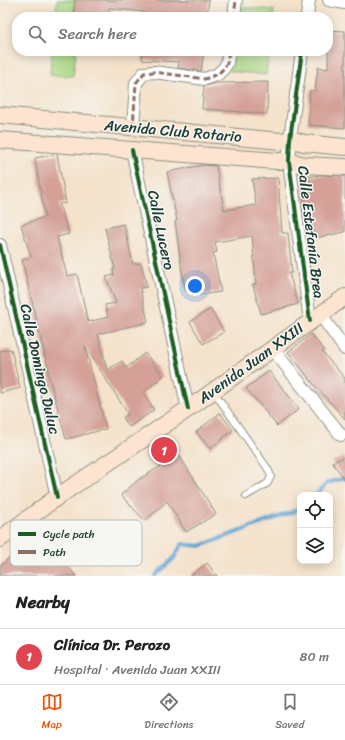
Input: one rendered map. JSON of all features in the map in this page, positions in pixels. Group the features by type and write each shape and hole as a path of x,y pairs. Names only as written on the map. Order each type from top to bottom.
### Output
{"main road":[{"name":"Avenida Club Rotario","path":"0,115 281,141 290,139 304,143 345,147"},
{"name":"Avenida Club Rotario","path":"0,140 270,161 289,161 304,165 345,167"},
{"name":"Avenida Juan XXIII","path":"26,520 213,391 345,297"},
{"name":"Avenida Juan XXIII","path":"0,539 10,532"}],"street":[{"path":"235,12 236,0"},
{"path":"308,12 309,0"},
{"path":"329,0 345,3"},
{"path":"133,128 136,83 144,73 154,72 205,79 211,78 228,63 229,56"},
{"name":"Calle Estefanía Brea","path":"301,56 290,139 289,161 315,318"},
{"name":"Calle Lucero","path":"132,150 188,408"},
{"name":"Calle Domingo Duluc","path":"0,245 58,497"},
{"path":"315,318 345,349"},
{"path":"272,348 342,435"}],"lane":[{"path":"213,391 268,469 271,476 268,483 246,496"}],"green space":[{"path":"57,0 75,0 74,12 56,12"},
{"path":"238,7 274,10 274,12 238,12"},
{"path":"52,56 75,56 73,76 50,75"},
{"path":"232,56 268,56 266,75 230,71"}],"building":[{"path":"75,0 209,0 208,12 144,12 109,8 109,12 74,12"},
{"path":"333,30 345,31 345,128 308,125 310,90 315,91 318,67 328,69 328,56 333,56"},
{"path":"142,56 203,56 201,71 178,68 179,62 142,60"},
{"path":"268,82 267,114 202,109 204,86 217,83"},
{"path":"57,154 66,203 59,204 69,234 57,237 67,276 77,274 88,322 108,317 105,305 116,303 106,277 114,275 113,269 115,269 105,228 124,224 133,264 141,263 147,287 140,288 148,322 98,334 107,370 122,361 126,368 145,353 163,376 143,393 154,410 129,427 123,418 128,414 85,346 106,429 66,439 48,373 22,260 31,257 21,225 45,217 35,158"},
{"path":"204,165 216,166 224,210 256,205 252,179 278,178 282,233 288,233 292,273 289,273 298,304 261,314 253,285 256,284 252,236 215,242 217,252 213,253 221,292 199,295 195,289 186,291 175,221 177,221 167,172"},
{"path":"320,175 345,176 345,232 314,238 310,214 307,214 301,178"},
{"path":"210,309 224,332 203,344 190,322"},
{"path":"311,334 324,350 322,352 345,378 345,419 288,352"},
{"path":"11,349 20,388 0,393 0,351"},
{"path":"269,371 299,409 277,426 246,388"},
{"path":"220,413 233,430 210,449 196,432"},
{"path":"179,455 216,514 186,532 167,501 145,521 121,495 138,480"},
{"path":"345,457 345,480 332,462"},
{"path":"10,557 10,566 68,566 76,576 0,576 0,566"},
{"path":"207,563 217,576 190,576"}],"waterway":[{"path":"319,492 327,483 345,478"},
{"path":"155,576 174,558 182,544 200,546 297,510"}],"marked path":[{"path":"235,12 236,0"},
{"path":"133,128 136,83 144,73 154,72 205,79 218,74 227,63 228,56"}],"cycle path":[{"path":"301,56 290,139 289,161 310,321"},
{"path":"132,150 188,409"},
{"path":"0,245 57,497"}],"place":[{"name":"Clínica Dr. Perozo","path":"164,450"}]}
